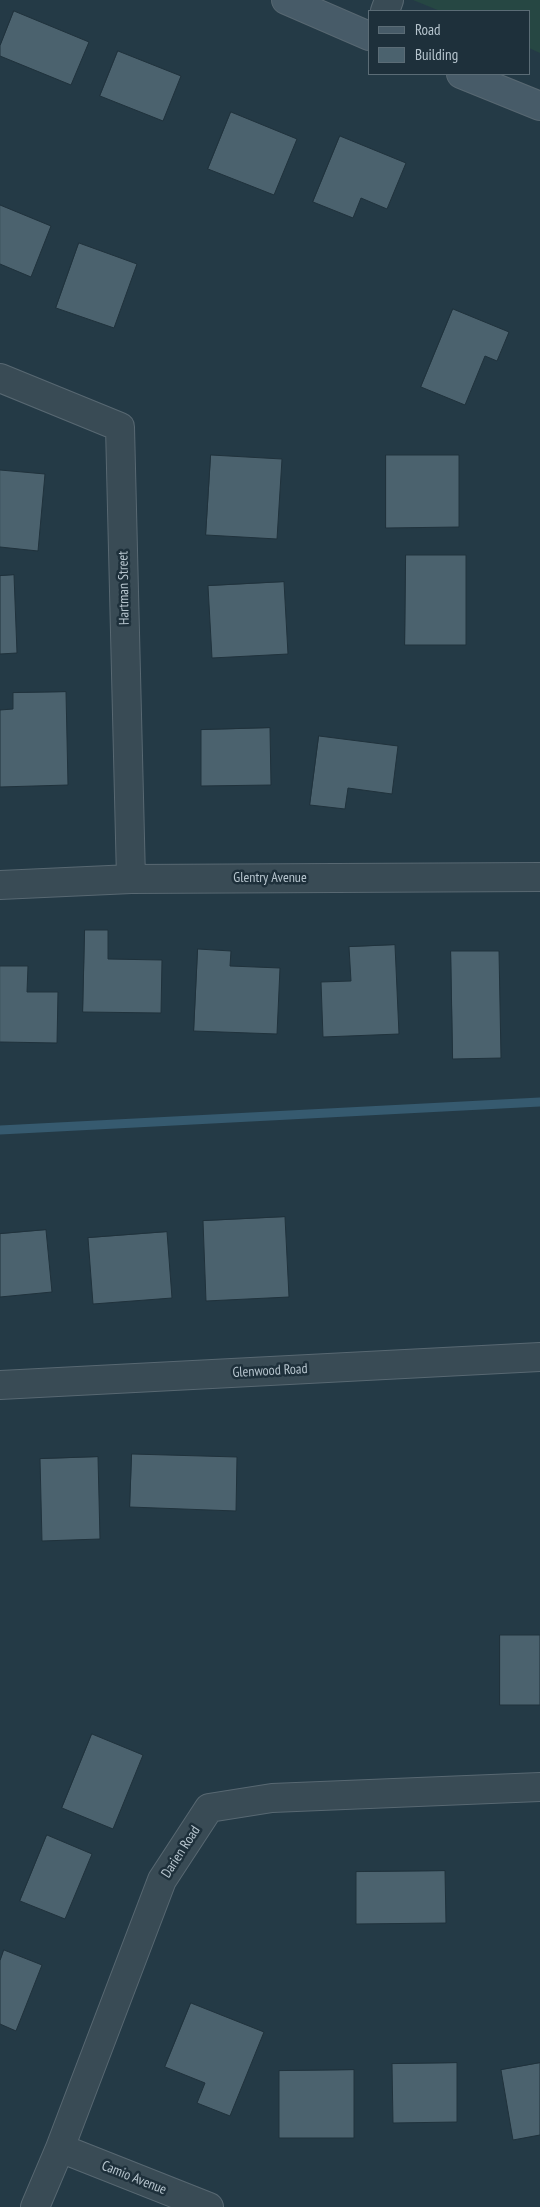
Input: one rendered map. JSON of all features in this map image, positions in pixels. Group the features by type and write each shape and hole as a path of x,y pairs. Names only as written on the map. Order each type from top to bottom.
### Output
{"main road":[{"path":"286,0 368,36"},
{"path":"463,75 540,106"}],"street":[{"name":"Hartman Street","path":"0,378 120,427 131,879"},
{"name":"Glentry Avenue","path":"0,885 131,879 540,876"},
{"name":"Glenwood Road","path":"0,1385 540,1358"},
{"name":"Darien Road","path":"35,2207 60,2148 162,1880 209,1808 272,1798 540,1787"},
{"name":"Camio Avenue","path":"60,2148 209,2207"}],"green space":[{"path":"413,0 540,0 540,53 530,48 530,10 438,10"}],"building":[{"path":"14,11 89,42 71,85 0,56 0,46"},
{"path":"118,51 181,76 163,121 100,96"},
{"path":"231,112 297,139 274,195 208,169"},
{"path":"340,136 406,163 387,209 361,198 353,218 313,202"},
{"path":"0,205 51,226 31,277 0,264"},
{"path":"79,243 137,264 114,328 56,308"},
{"path":"453,309 509,332 497,361 485,356 465,405 421,387"},
{"path":"211,455 282,459 277,539 206,535"},
{"path":"386,455 459,455 459,527 386,528"},
{"path":"0,470 45,474 38,551 0,547"},
{"path":"406,555 466,555 466,645 405,645"},
{"path":"14,575 17,653 0,654 0,576"},
{"path":"284,582 288,654 212,658 208,586"},
{"path":"66,692 68,785 0,787 0,710 13,709 13,693"},
{"path":"270,728 271,785 201,786 201,730"},
{"path":"319,736 398,746 392,794 348,788 345,809 310,805"},
{"path":"85,930 108,930 108,959 162,960 161,1013 83,1012"},
{"path":"395,945 399,1034 323,1037 321,982 351,981 349,947"},
{"path":"198,949 231,951 230,966 280,968 277,1034 194,1031"},
{"path":"451,951 499,951 501,1058 453,1059"},
{"path":"0,966 28,966 27,992 58,992 57,1043 0,1042"},
{"path":"285,1217 289,1297 206,1301 203,1221"},
{"path":"46,1230 52,1292 0,1297 0,1234"},
{"path":"167,1232 172,1298 93,1304 88,1238"},
{"path":"132,1454 237,1457 236,1511 130,1507"},
{"path":"98,1457 100,1539 42,1541 40,1459"},
{"path":"500,1635 540,1635 540,1705 500,1705"},
{"path":"92,1734 143,1755 113,1829 62,1808"},
{"path":"47,1835 92,1854 65,1919 20,1901"},
{"path":"445,1871 446,1923 356,1924 356,1872"},
{"path":"4,1950 42,1965 16,2031 0,2024 0,1961"},
{"path":"191,2003 264,2032 230,2116 197,2103 205,2083 165,2067"},
{"path":"457,2063 457,2122 393,2123 392,2064"},
{"path":"540,2063 540,2135 513,2140 501,2070"},
{"path":"354,2070 354,2138 279,2138 279,2071"}],"waterway":[{"path":"0,1130 540,1102"}]}
